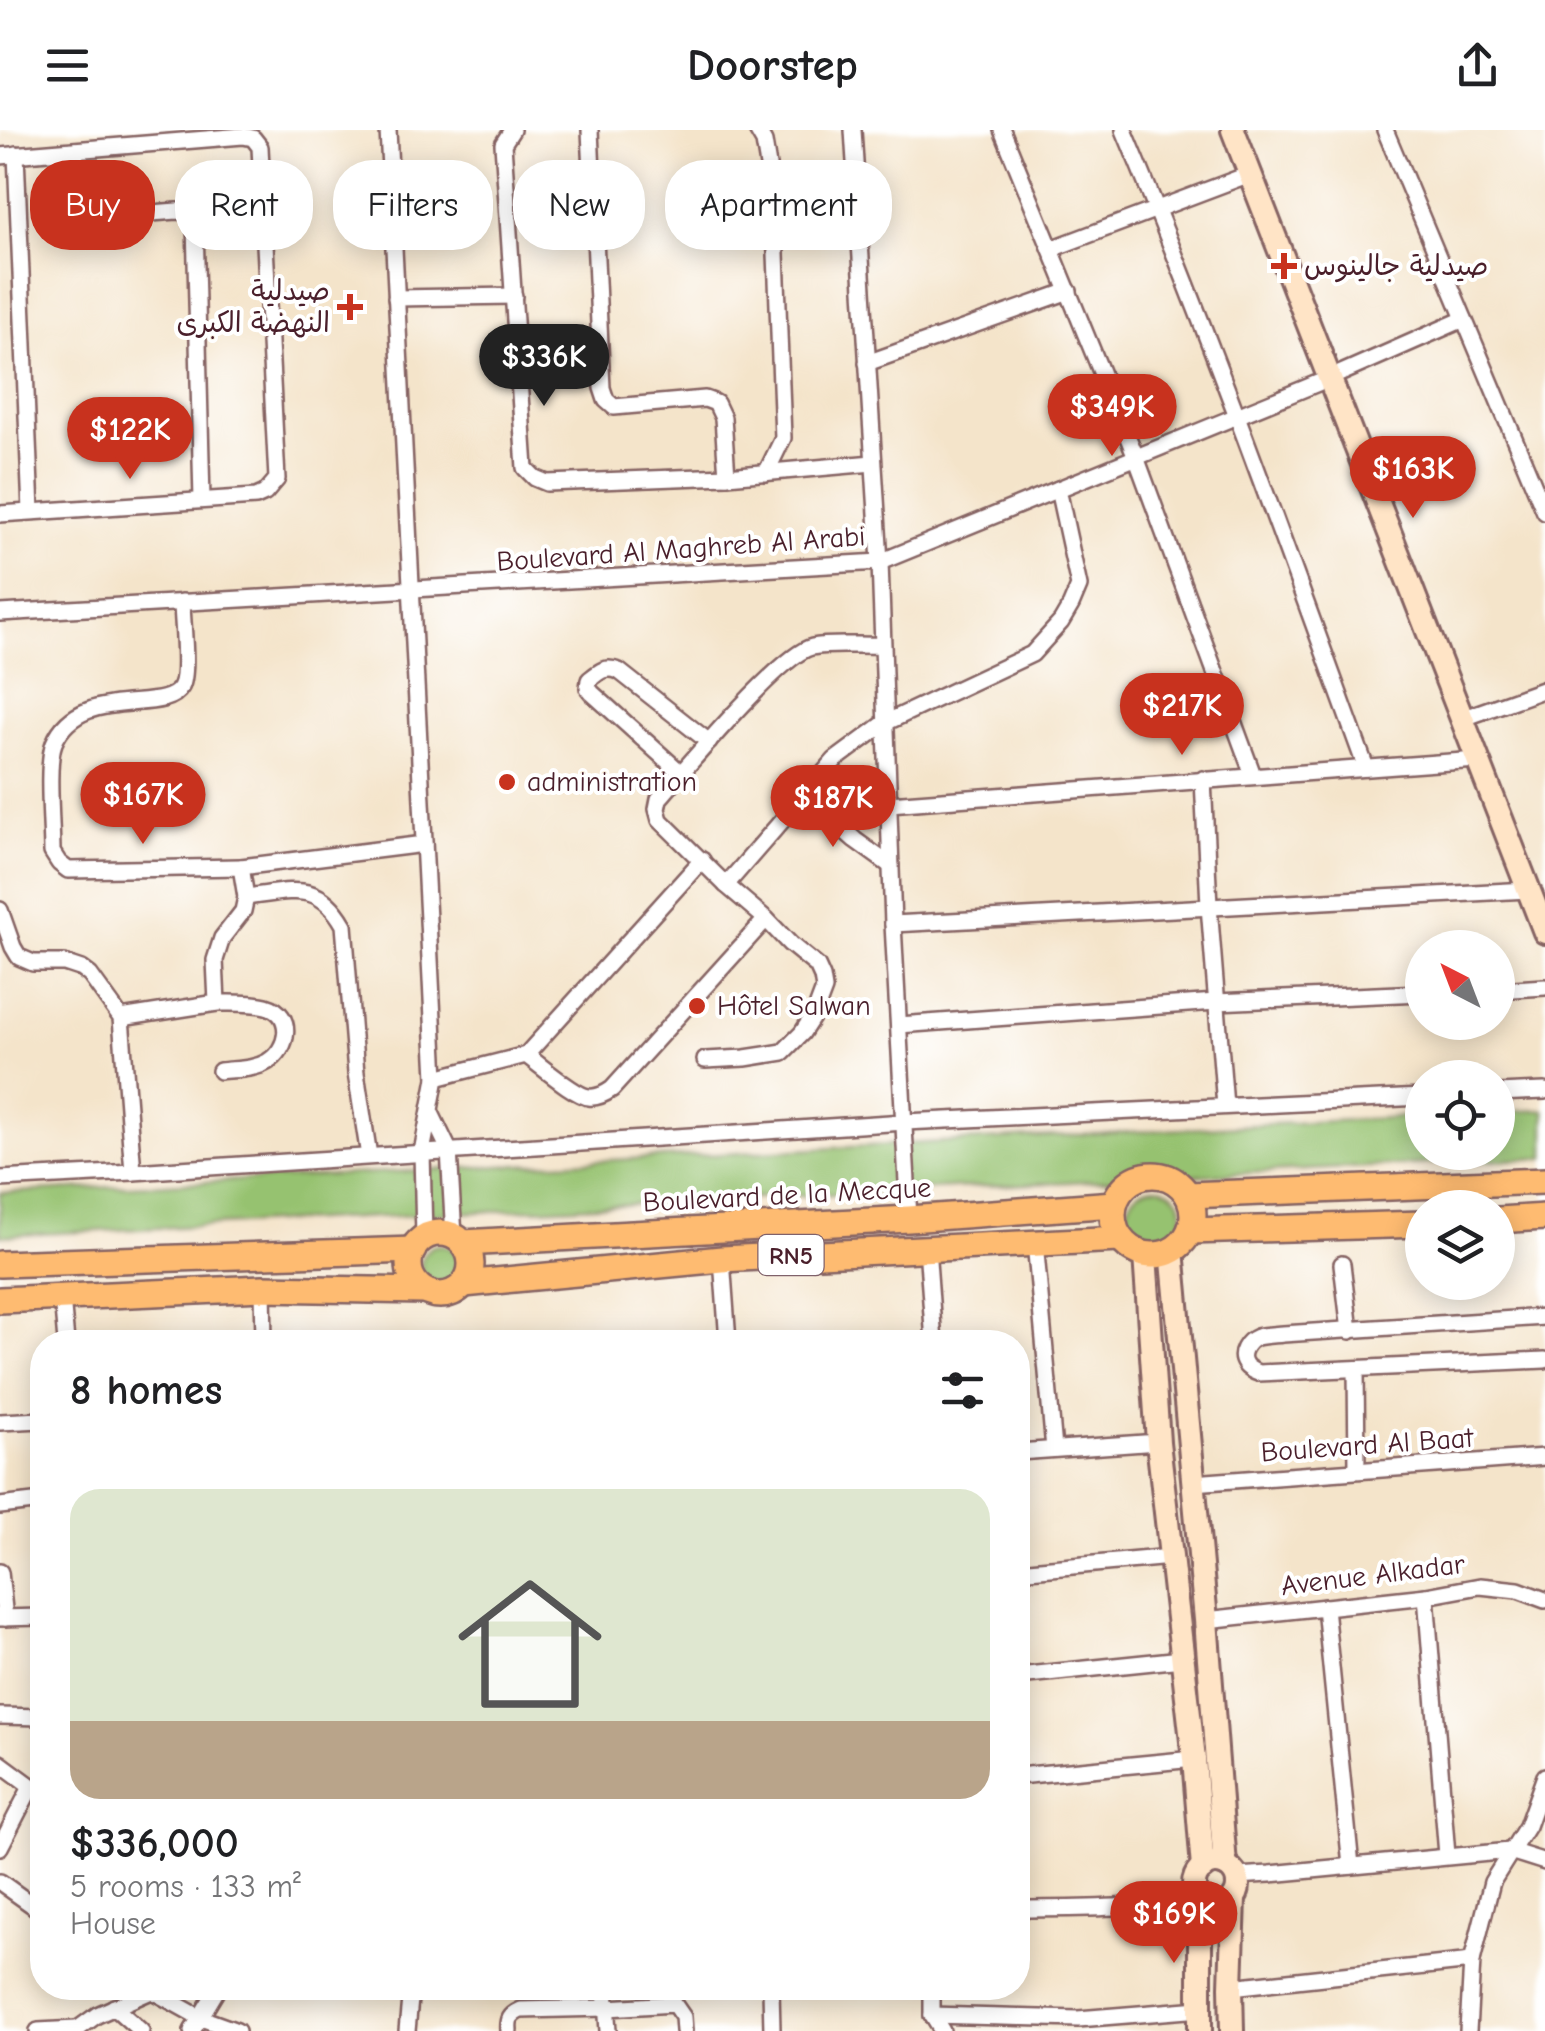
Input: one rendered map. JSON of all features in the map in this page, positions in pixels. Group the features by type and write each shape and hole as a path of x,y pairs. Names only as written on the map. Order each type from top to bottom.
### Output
{"main road":[{"path":"1233,130 1545,932"},
{"path":"1154,1174 1168,1177 1188,1194 1193,1218 1180,1245 1164,1254 1145,1255 1120,1239 1114,1228 1114,1204 1129,1182 1154,1174"},
{"path":"1188,1194 1545,1181"},
{"name":"Boulevard de la Mecque","path":"459,1240 909,1219 1114,1204"},
{"path":"1515,1219 1545,1217"},
{"path":"1190,1231 1405,1225"},
{"name":"RN5","path":"0,1264 418,1244 434,1234 459,1240"},
{"name":"RN5","path":"0,1300 263,1288 424,1291 441,1295 464,1284 722,1259 1120,1239"},
{"path":"459,1240 471,1259 464,1284"},
{"path":"418,1244 410,1268 424,1291"},
{"path":"1172,1250 1206,1620 1232,2031"},
{"path":"1145,1255 1158,1442 1194,1759 1228,1903 1214,1907 1198,1898"},
{"path":"1200,2020 1198,1898 1194,1880 1224,1876"}],"street":[{"path":"388,130 436,1078 422,1152 418,1244"},
{"path":"512,130 503,144 526,468 534,478 547,483 728,476 874,463"},
{"path":"590,130 602,388 606,400 614,407 705,399 716,403 723,418 728,476"},
{"path":"756,130 764,142 774,200 782,438 766,473"},
{"path":"853,130 880,562 892,924 909,1219"},
{"path":"1002,130 1136,457 1253,776"},
{"path":"1124,130 1237,416 1366,768"},
{"path":"1385,130 1545,512"},
{"path":"0,514 256,497 264,494 276,478 260,148 253,138 8,155 30,511"},
{"path":"75,150 82,215 89,218 177,211 186,212 195,223 202,500"},
{"path":"1051,249 1250,174"},
{"path":"867,363 1069,291"},
{"path":"396,298 514,296"},
{"name":"Boulevard Al Maghreb Al Arabi","path":"0,613 880,562 1464,319"},
{"path":"726,885 835,760 885,722 1032,654 1061,622 1079,586 1058,489"},
{"path":"182,602 184,679 180,691 169,699 99,705 72,720 55,741 51,757 52,852 59,863 68,870 241,867 424,844"},
{"path":"705,1060 783,1052 815,1013 824,989 822,977 817,966 660,820 660,799 709,742 798,652 812,647 881,646"},
{"path":"681,773 592,693 589,680 602,669 619,671 709,742"},
{"path":"1462,719 1545,689"},
{"path":"889,804 1478,760"},
{"path":"1203,779 1225,1106"},
{"path":"805,796 891,866"},
{"path":"436,1078 526,1054 702,860"},
{"path":"217,1003 215,960 222,938 243,911 246,897 241,867"},
{"path":"892,924 1528,890"},
{"path":"246,897 303,891 326,900 344,925 356,1073 370,1156"},
{"path":"0,910 19,957 33,963 64,963 82,969 121,1018 133,1172"},
{"path":"526,1054 580,1095 602,1096 766,919"},
{"path":"1515,989 1545,988"},
{"path":"899,1025 1216,1002 1405,994"},
{"path":"121,1018 217,1003 268,1006 279,1013 285,1021 286,1036 272,1060 254,1068 220,1071"},
{"path":"1515,1092 1545,1091"},
{"path":"0,1179 905,1122 1405,1097"},
{"path":"431,1113 449,1150 459,1240"},
{"path":"1034,1242 1054,1449"},
{"path":"927,1247 933,1330"},
{"path":"722,1259 727,1330"},
{"path":"1342,1264 1350,1331"},
{"path":"263,1288 264,1330"},
{"path":"62,1296 65,1330"},
{"path":"1545,1318 1256,1338 1242,1352 1248,1369 1258,1374 1545,1360"},
{"path":"1356,1369 1356,1470"},
{"path":"0,1422 30,1421"},
{"path":"1030,1451 1158,1442"},
{"name":"Boulevard Al Baat","path":"1193,1483 1545,1458"},
{"path":"0,1506 30,1502"},
{"path":"1030,1570 1171,1557"},
{"path":"0,1572 2,1618 30,1617"},
{"name":"Avenue Alkadar","path":"1206,1620 1426,1596 1480,1586 1518,1590 1545,1600"},
{"path":"1426,1596 1447,1855"},
{"path":"1324,1606 1351,1866"},
{"path":"1030,1675 1182,1659"},
{"path":"0,1716 30,1717"},
{"path":"1030,1775 1194,1759"},
{"path":"0,1763 30,1786"},
{"path":"1468,2031 1472,1961 1492,1882 1527,1826 1545,1776"},
{"path":"0,1847 30,1800"},
{"path":"1224,1876 1510,1851 1545,1862"},
{"path":"0,1882 30,1903"},
{"path":"1030,1910 1127,1907 1198,1898"},
{"path":"1231,1987 1472,1961"},
{"path":"38,2031 79,2027 128,2000"},
{"path":"167,2000 196,2025 237,2031"},
{"path":"196,2025 211,2000"},
{"path":"407,2031 411,2000"},
{"path":"606,2000 608,2031"},
{"path":"771,2000 772,2031"},
{"path":"932,2000 932,2014 942,2031"},
{"path":"509,2031 508,2020 520,2010 674,2004 683,2017 684,2031"},
{"path":"114,2007 140,2031"},
{"path":"932,2014 1200,2020"},
{"path":"1060,2031 1078,2019"}],"green space":[{"path":"1545,1110 1545,1158 1515,1160 1515,1111"},
{"path":"1405,1117 1405,1165 0,1236 0,1193"},
{"path":"1155,1187 1175,1195 1183,1215 1175,1235 1155,1243 1135,1235 1127,1215 1135,1195"},
{"path":"440,1245 454,1250 459,1264 454,1278 440,1283 426,1278 421,1264 426,1250"}],"place":[{"name":"صيدلية جالينوس","path":"1284,266"},
{"name":"صيدلية النهضة الكبرى","path":"350,307"},
{"name":"administration","path":"507,782"},
{"name":"Hôtel Salwan","path":"697,1006"}]}
